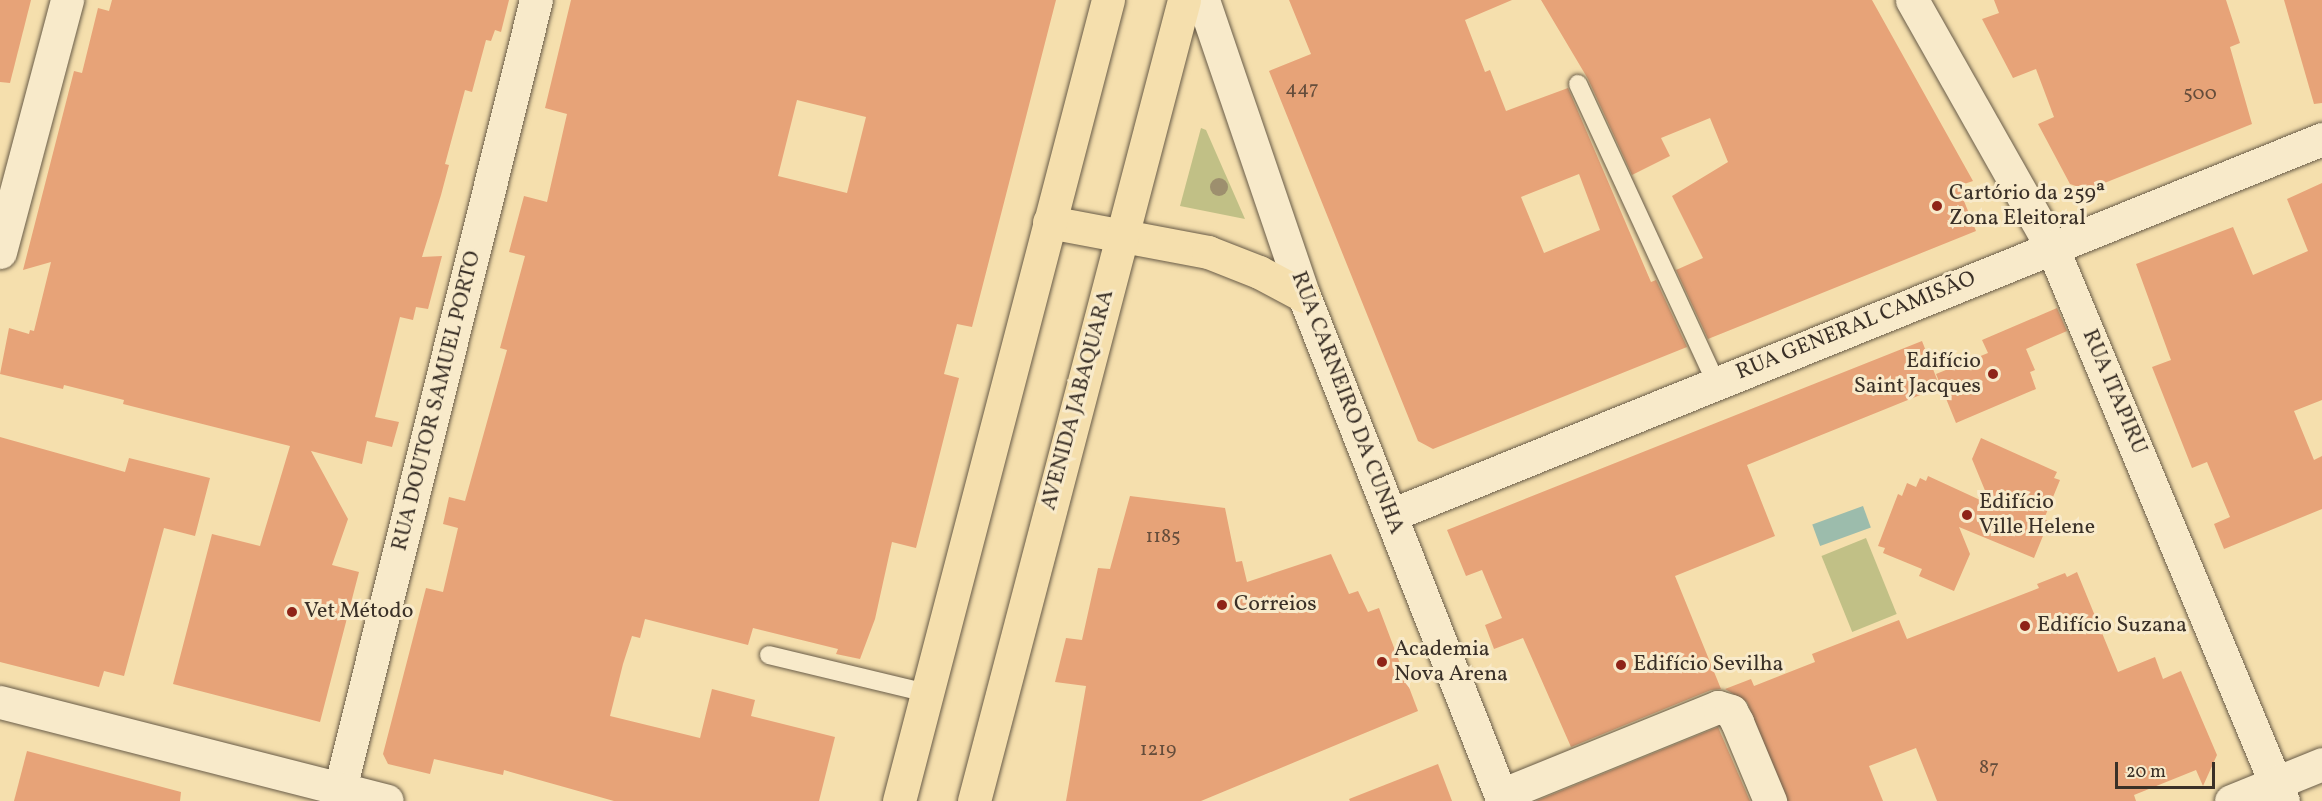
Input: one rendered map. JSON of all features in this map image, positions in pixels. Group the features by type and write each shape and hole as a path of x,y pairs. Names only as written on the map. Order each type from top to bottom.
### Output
{"main road":[{"path":"899,801 1107,0"},
{"name":"AVENIDA JABAQUARA","path":"974,801 1184,0"},
{"path":"1049,222 1123,234 1208,252 1259,272 1304,296"}],"street":[{"path":"0,252 67,0"},
{"name":"RUA DOUTOR SAMUEL PORTO","path":"339,795 536,0"},
{"name":"RUA CARNEIRO DA CUNHA","path":"1203,0 1304,296 1502,798"},
{"name":"RUA ITAPIRU","path":"1912,0 2052,247 2279,792"},
{"name":"RUA GENERAL CAMISÃO","path":"1391,515 2322,139"},
{"path":"0,702 339,795 387,801"},
{"path":"1502,798 1718,707 1731,711 1770,801"},
{"path":"2231,801 2279,792 2322,764"}],"lane":[{"path":"1578,84 1716,383"},
{"path":"769,655 927,693"}],"shaded area":[{"path":"1201,128 1206,130 1245,219 1180,206"},
{"path":"1863,506 1871,528 1820,546 1812,524"},
{"path":"1866,538 1897,614 1852,632 1821,556"}],"building":[{"path":"0,0 31,0 10,83 0,82"},
{"path":"112,0 509,0 501,32 495,30 491,41 486,40 472,92 465,90 445,164 449,165 422,257 442,256 428,309 416,307 413,320 400,317 375,417 399,422 392,447 367,441 362,464 311,451 348,519 332,565 359,572 320,722 173,684 212,534 260,546 290,446 123,404 124,400 64,385 63,389 0,374 9,328 29,334 30,330 34,331 51,262 23,270 74,71 82,73 98,8 109,11"},
{"path":"571,0 1056,0 972,327 957,324 944,374 959,378 916,548 892,542 875,619 860,659 836,654 838,649 753,628 748,645 645,619 640,638 632,636 623,664 610,716 700,738 712,689 755,700 751,716 835,737 819,801 614,801 504,770 503,775 434,759 430,774 388,764 383,754 426,588 443,592 458,528 443,524 449,497 465,501 507,350 500,348 525,256 509,252 524,196 547,202 567,114 545,108","holes":["797,100 866,117 847,193 778,176"]},
{"path":"1289,0 1512,0 1465,20 1485,72 1490,70 1506,111 1568,88 1651,282 1656,280 1687,347 1433,449 1418,441 1269,71 1311,54","holes":["1579,174 1600,230 1544,253 1521,197"]},
{"path":"1541,0 1872,0 1973,181 1958,186 1976,231 1708,339 1676,270 1703,258 1672,196 1728,162 1710,118 1661,138 1670,156 1632,175 1588,79"},
{"path":"1994,0 2226,0 2240,43 2230,47 2252,124 2087,190 2070,184 2038,124 2054,117 2036,69 2013,78 1982,19 1999,13"},
{"path":"2284,0 2322,0 2322,103 2314,104"},
{"path":"2322,183 2322,400 2294,411 2314,460 2322,456 2322,509 2224,549 2214,524 2230,517 2207,462 2192,468 2152,367 2171,360 2136,264 2233,227 2253,275 2308,251 2287,199"},
{"name":"Edifício Saint Jacques","path":"2057,308 2067,331 2026,349 2035,370 2030,372 2036,389 1956,423 1936,374 1988,353 1982,340"},
{"path":"1922,341 1940,387 1747,465 1775,536 1675,576 1721,689 1711,690 1571,747 1523,638 1494,649 1485,625 1502,618 1482,570 1466,576 1447,530"},
{"path":"0,437 125,472 129,458 210,478 195,536 164,528 124,676 104,671 99,687 0,662"},
{"name":"Edifício Ville Helene","path":"1981,438 2057,472 2054,478 2060,480 2044,519 2049,521 2034,558 1959,527 1970,554 1954,591 1919,576 1922,569 1883,553 1885,548 1878,546 1898,494 1902,496 1907,483 1916,487 1920,478 1926,481 1928,476 1991,505 1972,459"},
{"path":"1130,496 1225,508 1236,562 1242,561 1247,582 1331,554 1349,594 1358,591 1368,612 1379,608 1418,711 1201,801 1066,801 1086,686 1055,682 1066,638 1082,640 1098,568 1110,569"},
{"path":"2077,572 2118,672 2155,657 2163,679 2181,671 2217,755 2203,786 2196,770 2134,795 2136,801 1937,801 1916,748 1869,766 1883,801 1788,801 1747,702 1725,689 1751,679 1754,686 1815,662 1812,654 1899,620 1907,639 2039,588 2037,584 2065,573 2067,577"},
{"path":"1718,727 1750,801 1536,801"},
{"path":"27,751 181,792 180,801 14,801"},
{"path":"1438,764 1452,801 1350,801 1349,799"}],"place":[{"name":"Cartório da 259ª Zona Eleitoral","path":"1937,206"},
{"name":"Edifício Saint Jacques","path":"1993,374"},
{"name":"Edifício Ville Helene","path":"1967,515"},
{"name":"Correios","path":"1222,605"},
{"name":"Vet Método","path":"292,612"},
{"name":"Edifício Suzana","path":"2025,626"},
{"name":"Academia Nova Arena","path":"1382,662"},
{"name":"Edifício Sevilha","path":"1621,665"}]}
